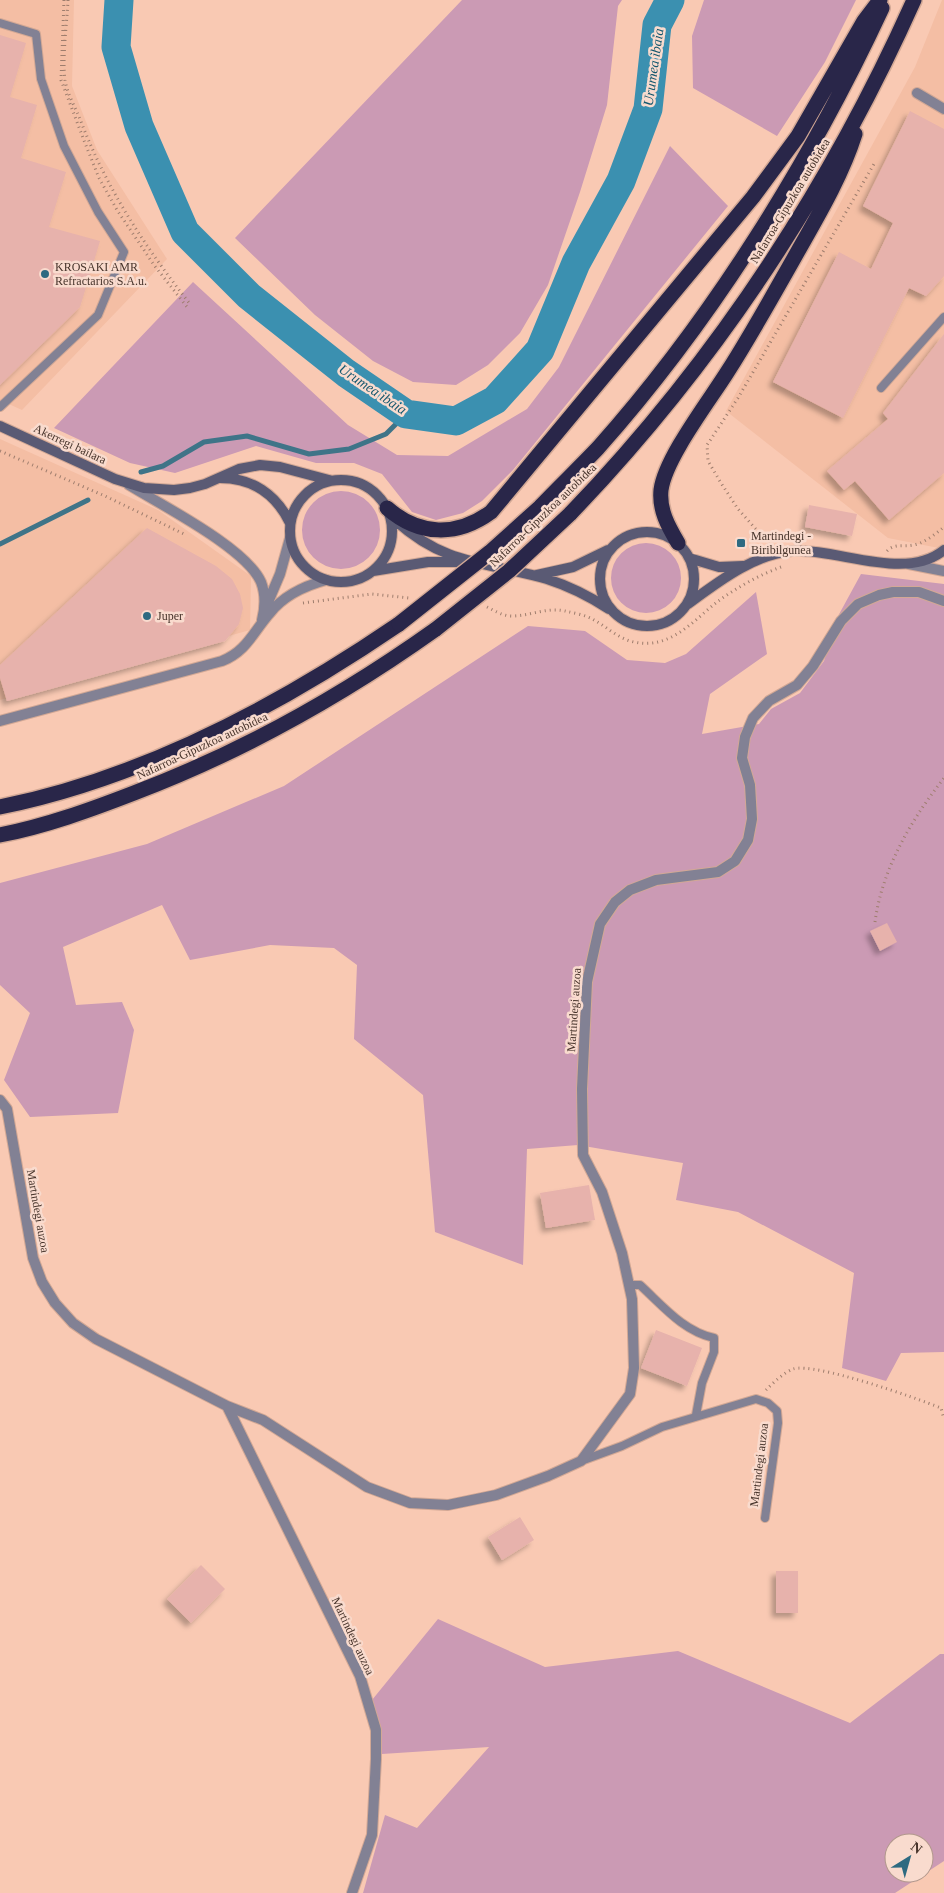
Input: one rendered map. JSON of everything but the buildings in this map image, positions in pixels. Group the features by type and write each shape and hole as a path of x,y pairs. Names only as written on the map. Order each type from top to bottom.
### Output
{"highway":[{"path":"389,512 413,525 444,531 469,526 491,512 753,197 802,128 868,24 880,0"},
{"name":"Nafarroa-Gipuzkoa autobidea","path":"0,807 84,785 158,757 232,724 308,682 399,624 490,552 540,507 597,448 639,399 732,272 773,210 811,144 868,24 885,0"},
{"name":"Nafarroa-Gipuzkoa autobidea","path":"0,835 91,810 173,778 244,746 320,705 390,661 436,629 509,571 570,514 619,463 700,364 756,286 796,224 836,156 914,0"},
{"path":"678,543 666,521 661,505 662,488 673,460 744,345 810,231 848,157 869,92"}],"main road":[{"name":"Akerregi bailara","path":"0,426 129,485 144,488 174,490 197,486 239,469 260,465 329,480"},
{"path":"219,478 242,480 262,489 279,504 290,523"},
{"path":"374,571 388,552 392,528 389,512 380,496 363,484 343,479 320,483 303,495 295,508 290,523 290,538 301,563 316,576 326,580 346,582 374,571 428,562 467,562 531,575 574,589 612,610"},
{"path":"389,512 426,544 467,562"},
{"path":"531,575 573,567 610,548 621,538 635,533 650,532 665,535 678,543 689,558 694,583 685,606"},
{"path":"610,548 603,560 600,573 600,586 604,599 622,619 650,626 663,623 675,616 685,606 717,583 751,564 777,554 806,552 909,564 928,560 942,553"},
{"path":"689,558 719,567 751,564"}],"street":[{"path":"916,93 944,109"},
{"path":"129,485 240,555 256,573 262,584 264,610"},
{"path":"261,624 264,610 280,574 290,538"},
{"path":"909,564 944,571"},
{"path":"0,721 235,656 247,646 270,612 289,595 326,580"},
{"name":"Martindegi auzoa","path":"0,1100 7,1109 33,1258 42,1282 55,1303 73,1323 96,1339 227,1406 263,1420 367,1486 410,1503 448,1505 496,1495 581,1461 630,1394 634,1368 632,1299 622,1253 602,1192 583,1155 582,1090 587,982 600,924 614,902 630,890 656,880 718,872 735,861 748,840 752,819 750,786 742,758 745,737 753,718 769,700 797,686 847,615 858,604 879,595 893,592 919,592 944,600"},
{"name":"Martindegi auzoa","path":"227,1406 360,1676 376,1730 372,1835 352,1893"}],"lane":[{"path":"0,23 36,34 41,79 64,146 98,212 124,252 98,315 0,408"},
{"path":"881,388 944,317"},
{"path":"629,1285 640,1285 682,1324 698,1335 714,1338 714,1352 702,1383 696,1415"},
{"name":"Martindegi auzoa","path":"581,1461 622,1446 662,1427 696,1415 756,1399 768,1403 777,1410 778,1423 765,1518"}],"path":[{"path":"64,0 61,80 84,143 99,178 117,210 154,265 189,305 157,262 121,208 88,142 65,80 68,0"},
{"path":"777,554 738,509 721,483 708,461 707,444 738,398 874,164"},
{"path":"0,451 105,496 185,535"},
{"path":"884,556 894,546 914,545 930,538 944,527"},
{"path":"875,922 880,890 886,876 912,824 944,778"},
{"path":"756,1399 793,1370 808,1369 908,1396 941,1408 944,1419"}],"shaded area":[{"path":"0,0 74,0 72,86 97,150 167,259 22,410 0,400"},
{"path":"462,0 622,0 618,6 607,105 548,285 520,333 488,365 456,385 413,382 373,361 315,315 235,238"},
{"path":"704,0 856,0 825,62 777,136 693,88 692,36"},
{"path":"942,0 944,0 944,549 888,538 726,411 915,67"},
{"path":"670,146 728,206 513,470 482,501 463,513 436,520 412,512 382,474 354,463 316,463 256,446 175,473 130,463 54,428 193,282 348,425 397,455 448,456 527,409 559,367"},
{"path":"0,439 158,510 251,576 250,630 0,700"},
{"path":"341,491 356,494 373,508 377,515 380,530 377,545 363,562 356,566 341,569 326,566 309,552 305,545 302,530 305,515 319,498 326,494"},
{"path":"646,543 659,546 671,553 678,565 681,578 678,591 671,603 659,610 646,613 633,610 621,603 614,591 611,578 614,565 621,553 633,546"},
{"path":"861,574 944,584 944,1352 901,1353 886,1381 842,1368 854,1273 738,1212 676,1200 683,1163 578,1145 527,1149 523,1265 435,1232 423,1095 354,1039 357,965 334,948 270,945 190,960 162,905 63,947 76,1005 122,1002 134,1030 118,1113 30,1117 4,1080 30,1013 0,985 0,883 147,844 284,786 528,626 585,631 627,660 665,663 686,654 756,592 767,654 710,694 702,734 759,724 771,709 800,693 824,661 837,618"},
{"path":"438,1619 545,1667 678,1651 850,1723 940,1654 944,1654 944,1861 934,1868 934,1833 884,1833 884,1883 910,1883 895,1893 363,1893 385,1815 417,1828 489,1747 382,1754 372,1700"}],"waterway":[{"name":"Urumea ibaia","path":"119,0 116,47 139,126 185,232 249,296 346,373 406,414 456,421 495,400 540,350 576,263 621,181 648,109 657,25 670,0"},
{"path":"141,472 163,466 204,442 247,436 309,454 349,449 386,434 406,414"},
{"path":"0,544 88,500"}],"place":[{"name":"KROSAKI AMR Refractarios S.A.u.","path":"45,274"},
{"name":"Martindegi - Biribilgunea","path":"741,543"},
{"name":"Juper","path":"147,616"}]}
